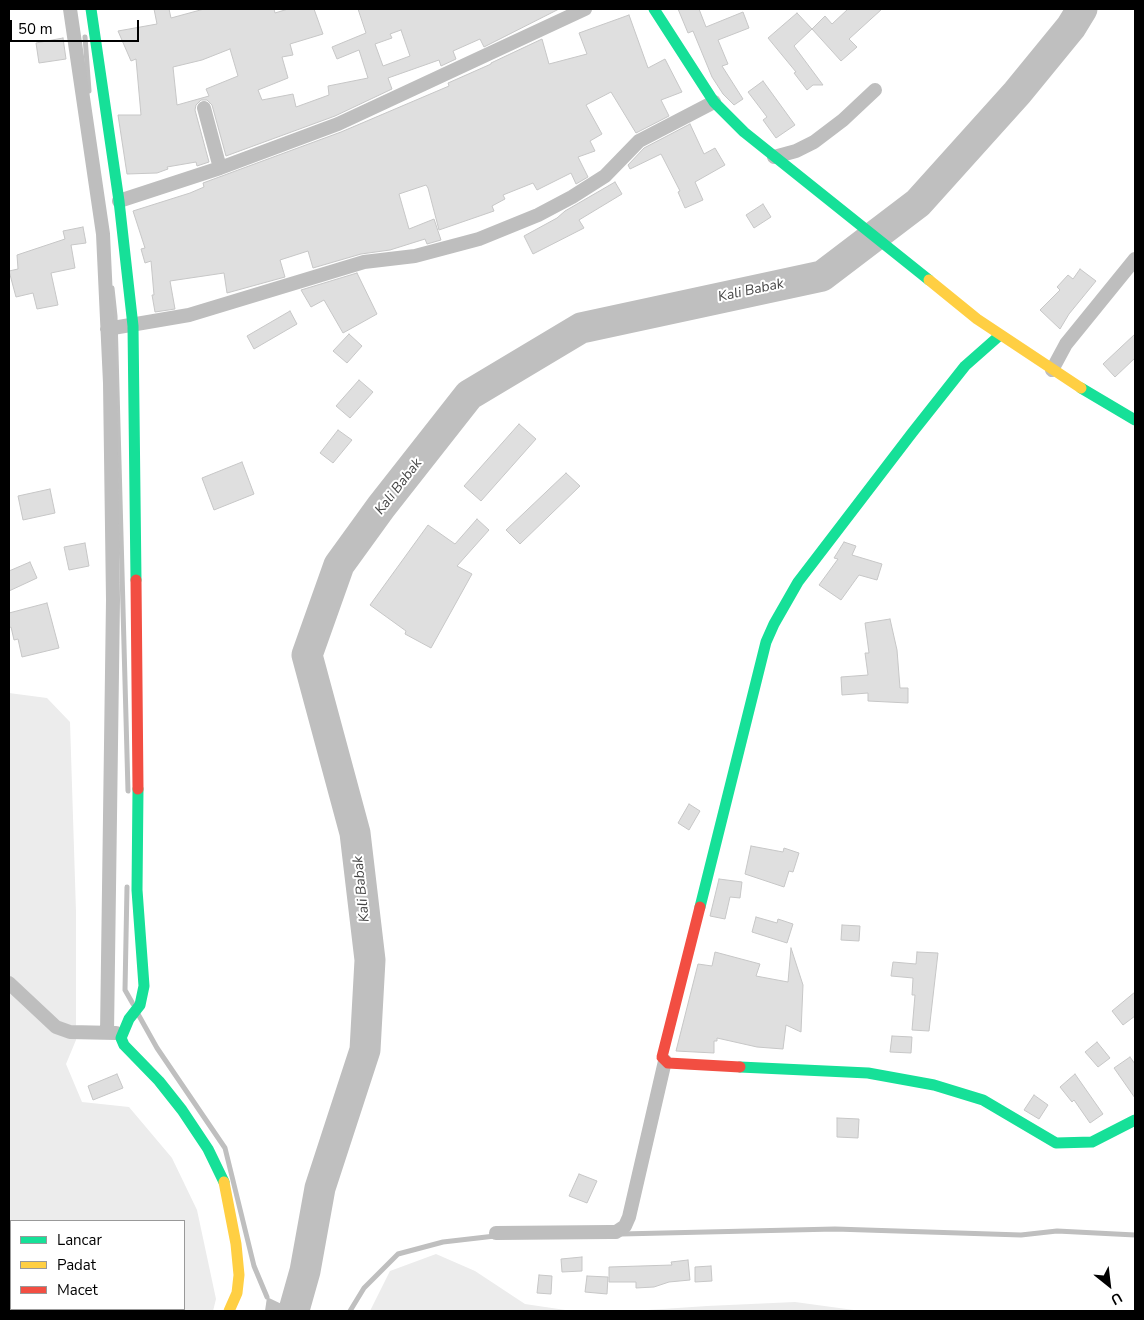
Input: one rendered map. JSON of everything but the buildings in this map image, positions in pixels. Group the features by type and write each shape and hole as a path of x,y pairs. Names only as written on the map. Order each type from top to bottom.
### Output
{"street":[{"path":"9,984 56,1027 70,1032 114,1033 129,1019 140,1004 144,986 137,890 124,599 110,383 120,327 102,234 70,9"},
{"path":"91,9 119,200 124,599 114,1033 159,1081 182,1110 208,1149 224,1183 232,1218 239,1275 237,1293 229,1311"},
{"path":"119,200 220,168 338,124 585,9"},
{"path":"654,9 714,102 774,157 999,336 1135,420"},
{"path":"774,157 796,152 814,142 843,120 875,90"},
{"path":"120,327 224,306 364,262 415,256 479,239 538,215 572,197 605,176 639,142 714,102"},
{"path":"204,108 220,168"},
{"path":"1052,370 1066,344 1135,259"},
{"path":"496,1233 616,1232 625,1226 629,1217 664,1061 663,1053 696,928 766,642 798,582 965,366 999,336"},
{"path":"664,1061 868,1073 934,1085 983,1100 1056,1143 1092,1142 1135,1120"}],"shaded area":[{"path":"9,693 47,698 70,722 76,912 76,1040 66,1064 82,1102 129,1107 172,1158 197,1210 216,1299 213,1311 9,1311"},
{"path":"436,1254 475,1271 525,1304 572,1311 370,1311 390,1271"},
{"path":"267,1297 294,1310 321,1311 265,1311"},
{"path":"795,1302 861,1311 633,1311 707,1306"}],"waterway":[{"name":"Kali Babak","path":"294,1310 305,1271 320,1188 365,1050 370,960 355,833 307,655 339,565 381,507 469,395 581,328 822,276 918,203 1017,93 1071,27 1082,9"},
{"path":"85,37 89,91"},
{"path":"112,288 115,316 128,791"},
{"path":"127,887 125,990 133,1004"},
{"path":"138,1014 157,1048 225,1148 254,1266 267,1297"},
{"path":"621,1234 835,1229 1021,1235 1057,1231 1135,1235"},
{"path":"350,1311 364,1288 398,1254 443,1242 495,1236"}],"traffic: fast":[{"path":"91,9 119,201 133,326 136,580"},
{"path":"654,9 714,102 744,132 929,280"},
{"path":"700,907 766,642 774,624 798,582 912,433 965,366 999,336"},
{"path":"1081,388 1135,420"},
{"path":"138,789 137,890 144,986 140,1005 129,1019 121,1038 124,1045 159,1081 182,1110 208,1149 224,1182"},
{"path":"740,1067 868,1073 934,1085 983,1100 1056,1143 1092,1142 1135,1120"}],"traffic: slow":[{"path":"929,280 977,319 1081,388"},
{"path":"224,1182 236,1244 239,1275 237,1293 229,1311"}],"traffic: jam":[{"path":"136,580 138,789"},
{"path":"700,907 662,1057 668,1063 740,1067"}]}
